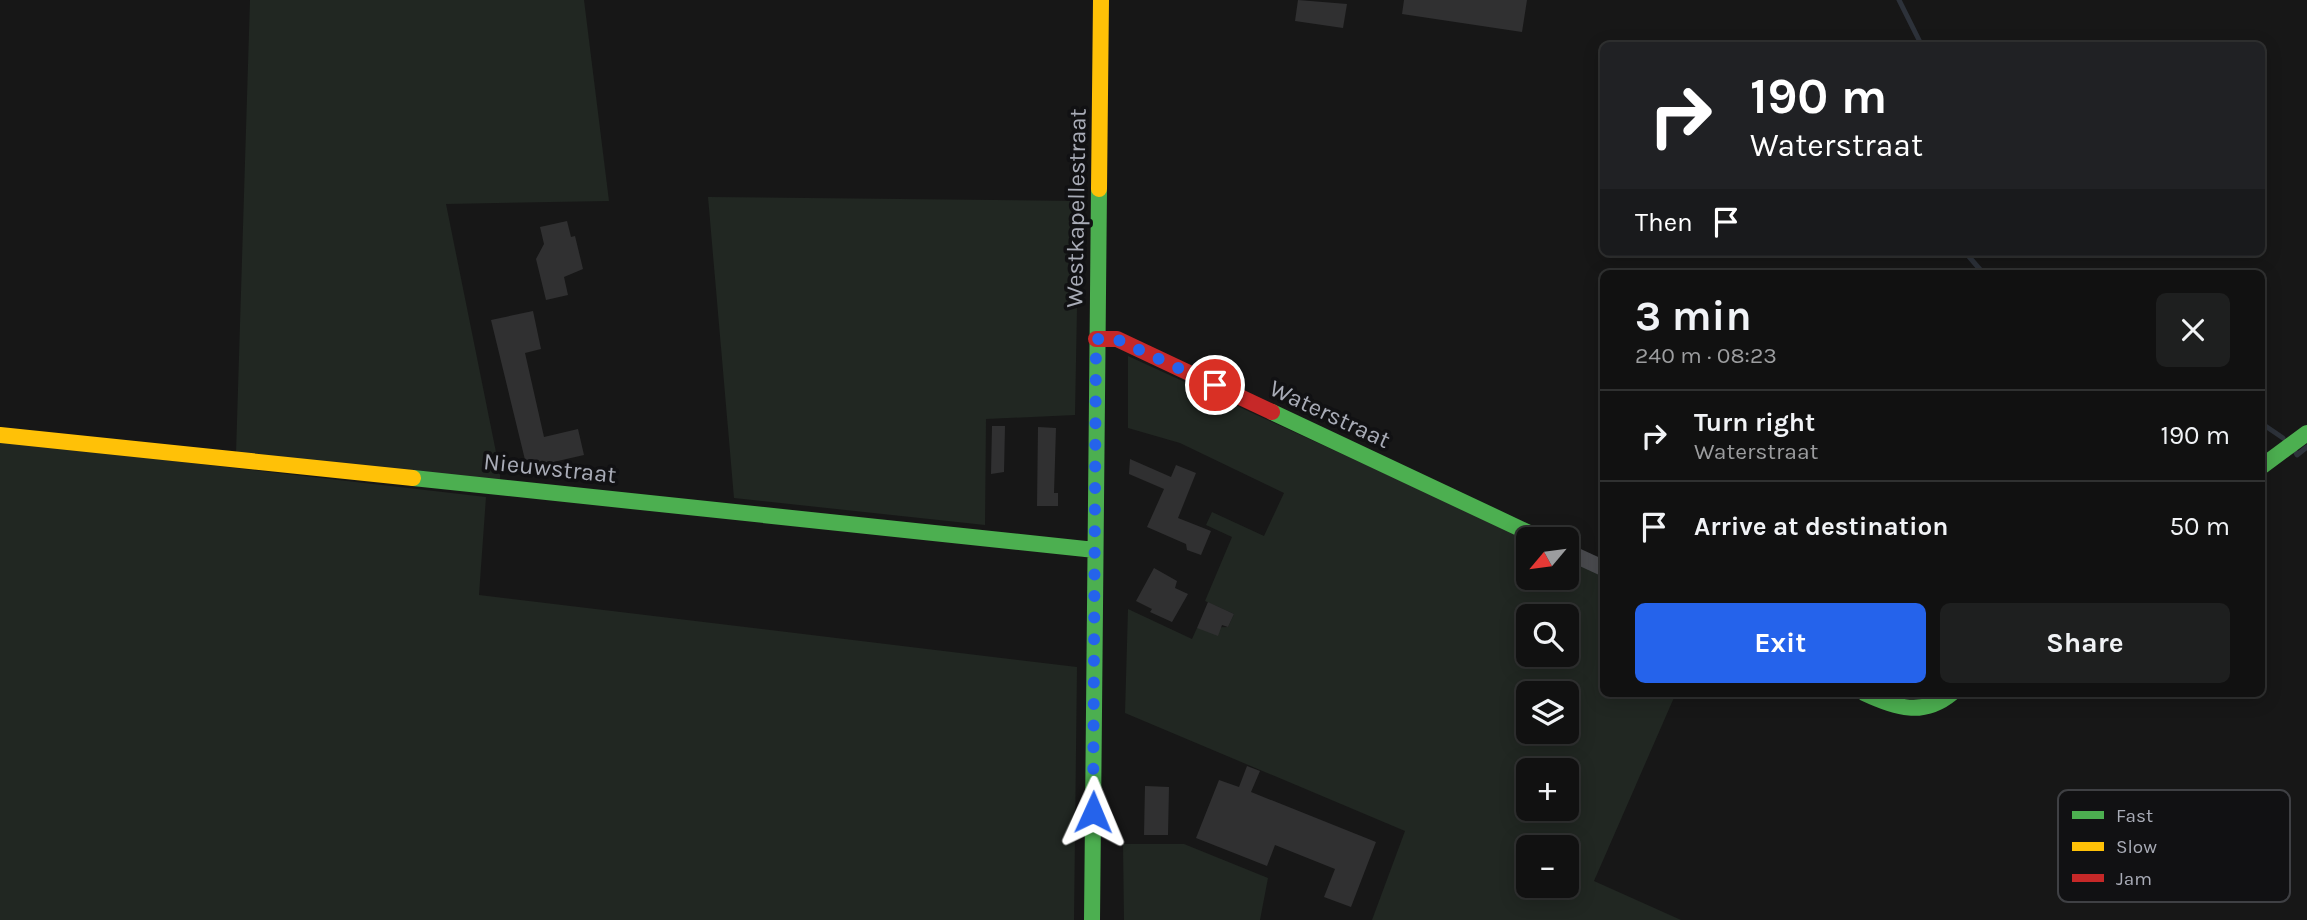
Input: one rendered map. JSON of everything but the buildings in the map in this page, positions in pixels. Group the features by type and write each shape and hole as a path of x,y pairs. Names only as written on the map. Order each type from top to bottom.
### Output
{"street":[{"name":"Westkapellestraat","path":"1092,920 1101,0"},
{"name":"Waterstraat","path":"1096,339 1116,339 1516,527"},
{"path":"2265,464 2307,433"},
{"name":"Nieuwstraat","path":"0,435 1095,550"},
{"path":"1579,557 1600,567"},
{"path":"1872,697 1888,705 1915,711 1935,706 1947,697"}],"shaded area":[{"path":"250,0 584,0 609,201 446,204 500,482 236,454"},
{"path":"708,197 1079,201 1075,415 986,419 985,525 734,498"},
{"path":"1128,356 1516,534 1516,590 1579,590 1579,561 1600,570 1600,697 1674,697 1594,881 1681,920 1372,920 1405,831 1125,713 1128,609 1192,639 1197,628 1228,627 1234,614 1205,601 1232,537 1206,525 1212,512 1264,536 1284,493 1180,443 1128,428"},
{"path":"0,441 486,497 479,595 1077,667 1074,920 0,920"},
{"path":"1123,844 1184,844 1268,878 1260,920 1124,920"}],"waterway":[{"path":"1899,0 1920,42"},
{"path":"1968,256 1980,270"},
{"path":"2265,426 2283,438"},
{"path":"2295,451 2297,455 2307,447"}],"traffic: fast":[{"path":"1092,920 1099,189"},
{"path":"1272,412 1516,527"},
{"path":"2265,464 2307,433"},
{"path":"413,478 1095,550"},
{"path":"1873,697 1909,708 1931,705 1946,697"}],"traffic: slow":[{"path":"1099,189 1101,0"},
{"path":"0,435 413,478"}],"traffic: jam":[{"path":"1096,339 1117,339 1272,412"}],"route":[{"path":"1093,812 1096,339 1116,339 1215,385"}]}
